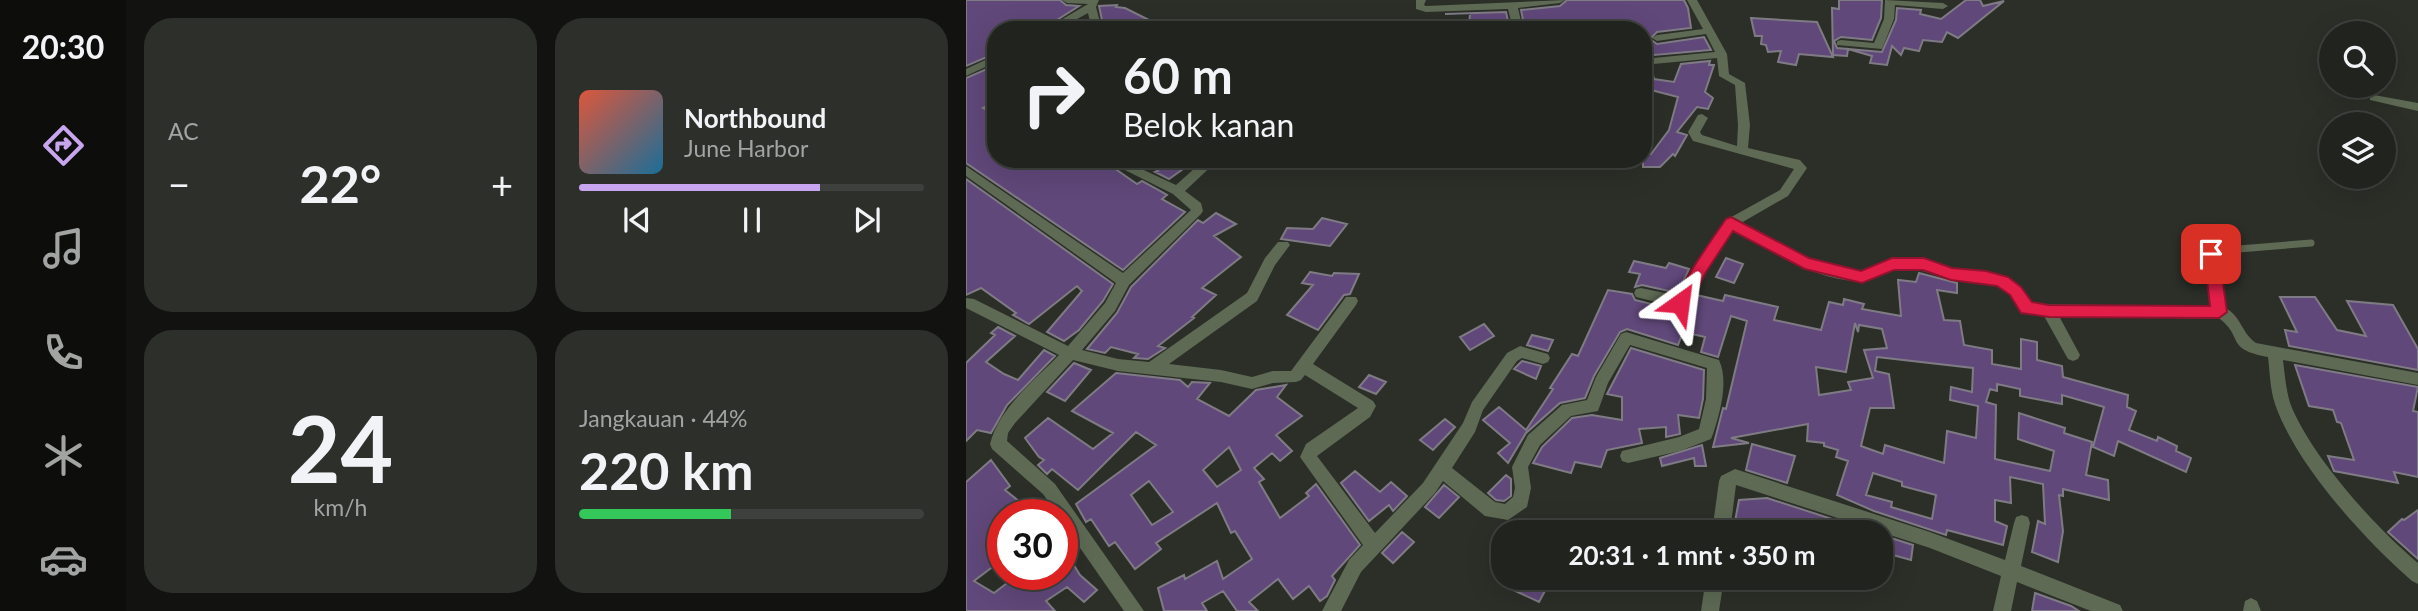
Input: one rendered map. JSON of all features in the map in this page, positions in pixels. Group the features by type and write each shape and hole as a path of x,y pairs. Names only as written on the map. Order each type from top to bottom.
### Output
{"street":[{"path":"1067,0 1094,3"},
{"path":"1421,0 1419,7 1426,9 1512,6 1560,0"},
{"path":"1692,0 1722,54 1724,76 1739,82 1741,86 1740,100 1745,127 1742,151"},
{"path":"1841,43 1878,47 1889,19 1890,1 1944,6"},
{"path":"1064,21 1094,3"},
{"path":"1094,3 1096,21"},
{"path":"1512,6 1516,21"},
{"path":"1657,38 1709,31"},
{"path":"982,52 987,54"},
{"path":"1652,61 1722,54"},
{"path":"966,73 987,62"},
{"path":"2378,98 2418,107"},
{"path":"1641,293 1680,303 1684,300 1699,270 1731,223 1784,192 1801,168 1796,163 1697,138 1694,132 1702,118"},
{"path":"1128,168 1177,191 1197,206 1198,211 1125,281 1110,307 1010,418 1001,432 998,444 1049,489 1135,611"},
{"path":"1177,191 1203,168"},
{"path":"966,170 1125,281"},
{"path":"1731,223 1805,263 1862,277 1892,264 1924,264 1951,274 1986,277 2002,282 2016,291 2027,308 2049,311 2219,312 2232,319 2241,341 2275,354 2418,379"},
{"path":"1151,369 1252,297 1261,285 1270,262 1283,245"},
{"path":"969,303 1068,353 1151,369 1221,376 1252,383 1273,377 1292,378 1305,367 1351,301"},
{"path":"2049,311 2073,355"},
{"path":"1441,469 1491,510 1508,512 1521,501 1523,488 1520,467 1534,440 1567,410 1593,405 1601,382 1626,338 1714,364 1717,368 1714,392 1704,434 1680,444 1628,456"},
{"path":"1331,611 1355,566 1429,488 1469,427 1476,407 1512,357 1520,352 1543,358"},
{"path":"2275,354 2281,398 2294,428 2380,540 2418,575"},
{"path":"1305,367 1368,406 1365,412 1312,449 1308,457 1374,546"},
{"path":"1722,520 1727,481 1735,477 1868,520"},
{"path":"2002,611 2022,523"},
{"path":"1893,528 2114,611"},
{"path":"1710,611 1713,590"}],"lane":[{"path":"2219,312 2211,257 2214,251 2311,243"}],"building":[{"path":"966,0 1060,0 1066,5 1079,6 1055,21 987,21 987,57 966,66"},
{"path":"1567,0 1684,0 1691,28 1657,32 1652,37 1652,21 1523,21 1521,10 1560,6"},
{"path":"1839,0 1882,0 1881,18 1872,40 1841,37 1834,41 1837,48 1882,52 1896,20 1897,8 1921,10 1920,14 1941,19 1966,0 1980,0 1983,6 2004,1 1958,38 1947,32 1942,42 1923,40 1919,51 1904,48 1901,55 1892,46 1887,65 1870,63 1872,56 1848,49 1847,56 1833,55 1832,8 1839,9"},
{"path":"1117,5 1116,7 1125,8 1151,21 1102,21 1099,6"},
{"path":"1506,12 1508,21 1469,21 1470,14 1445,14"},
{"path":"1751,18 1817,22 1833,57 1799,54 1796,65 1778,62 1781,51 1768,52 1766,45 1761,44 1762,36 1755,36"},
{"path":"1704,37 1711,50 1652,55 1652,40 1657,44"},
{"path":"1710,61 1709,65 1714,65 1705,92 1713,98 1708,109 1697,107 1677,132 1687,135 1675,156 1673,154 1660,167 1652,167 1652,153 1669,130 1678,97 1652,90 1652,71 1654,79 1674,82 1681,64"},
{"path":"987,69 987,106 983,108 987,110 987,168 1114,168 1137,184 1142,181 1167,195 1162,199 1185,212 1123,270 966,163 966,78"},
{"path":"1154,168 1184,168 1169,179 1155,172 1158,171"},
{"path":"966,179 1113,284 1079,330 1064,341 1047,332 1082,291 1077,286 1029,324 1013,315 1016,313 981,288 966,295"},
{"path":"1216,213 1236,224 1214,236 1241,257 1202,288 1216,295 1192,317 1194,318 1158,346 1165,348 1148,359 1134,358 1138,354 1111,347 1105,353 1087,349 1117,313 1131,287 1198,220 1203,223"},
{"path":"1322,218 1347,224 1330,246 1281,239 1287,228 1313,229"},
{"path":"1726,258 1743,264 1734,283 1716,277"},
{"path":"1634,261 1666,268 1669,263 1689,269 1678,293 1642,285 1635,287 1640,274 1629,272"},
{"path":"1310,272 1332,276 1334,273 1359,274 1350,294 1344,295 1318,330 1287,315 1313,285 1302,283"},
{"path":"1919,273 1957,283 1957,293 1937,290 1944,320 1960,321 1964,345 1992,350 1992,364 2021,369 2021,339 2037,342 2037,360 2062,366 2063,377 2128,395 2127,407 2136,411 2129,430 2157,441 2158,437 2177,446 2176,451 2191,458 2186,472 2118,441 2114,456 2093,447 2104,407 2062,395 2062,404 2020,396 2020,389 1997,384 1997,391 1990,389 1986,402 1996,405 1995,459 2050,471 2054,451 2018,439 2019,413 2065,428 2064,433 2092,442 2086,475 2108,480 2109,500 2063,489 2063,496 2059,495 2063,531 2058,562 2032,552 2038,521 2045,524 2043,484 2010,477 2011,503 1995,500 1995,521 2007,526 2003,545 1947,530 1946,535 1874,511 1837,495 1848,461 1836,457 1838,450 1824,446 1824,443 1807,441 1808,424 1731,438 1749,443 1713,447 1723,408 1726,409 1747,321 1731,316 1718,357 1701,352 1705,337 1683,332 1678,345 1627,329 1620,332 1594,376 1585,398 1560,403 1526,433 1508,463 1498,453 1510,443 1483,420 1499,407 1526,430 1572,354 1578,356 1608,290 1632,294 1635,300 1679,311 1690,306 1696,295 1723,301 1725,295 1778,307 1774,320 1821,330 1829,302 1843,305 1844,299 1864,304 1862,309 1901,316 1898,280 1916,282","holes":["1855,323 1858,332 1859,325 1882,329 1887,348 1864,350 1873,378 1848,382 1851,390 1819,395 1816,367 1846,372","1877,357 1973,368 1972,392 1951,387 1950,400 1978,406 1976,438 1947,431 1944,463 1885,445 1883,454 1861,446 1870,408 1894,408 1889,374 1875,371","1873,473 1902,482 1902,486 1936,495 1932,519 1891,507 1892,502 1866,495"]},
{"path":"2280,297 2315,297 2337,330 2366,336 2347,301 2393,305 2418,349 2418,370 2289,346 2285,330 2297,332"},
{"path":"1484,324 1494,336 1470,350 1460,337"},
{"path":"998,327 1015,336 986,362 1004,374 1018,380 1044,350 1055,356 1007,405 991,433 977,430 966,441 966,363 995,335 991,333"},
{"path":"1532,335 1553,340 1548,351 1527,345"},
{"path":"1631,348 1704,370 1699,418 1678,415 1680,434 1666,437 1666,427 1639,429 1642,443 1607,450 1601,467 1575,462 1571,473 1533,463 1542,447 1572,418 1592,415 1622,420 1622,397 1607,394"},
{"path":"1522,361 1541,366 1536,379 1514,369"},
{"path":"1074,363 1091,370 1065,401 1047,392"},
{"path":"2295,365 2418,387 2413,411 2418,412 2418,477 2394,472 2398,483 2334,471 2328,456 2354,460 2341,423 2337,422 2333,410 2309,406"},
{"path":"1116,373 1180,380 1188,387 1192,382 1210,383 1197,399 1229,416 1256,390 1286,385 1277,397 1302,416 1276,435 1292,451 1280,461 1272,453 1254,468 1264,479 1259,482 1280,518 1309,496 1306,493 1316,484 1360,545 1332,576 1335,580 1327,596 1320,601 1309,586 1293,599 1278,579 1249,602 1258,611 1237,611 1223,591 1202,603 1207,611 1164,611 1158,588 1184,575 1185,579 1217,561 1223,579 1252,559 1235,531 1231,533 1217,503 1156,543 1161,549 1135,569 1115,542 1109,546 1091,519 1086,522 1078,503 1156,445 1136,432 1078,490 1052,469 1047,474 1038,465 1044,460 1025,438 1048,418 1093,449 1113,433 1072,411","holes":["1229,447 1241,470 1217,487 1203,470","1149,481 1173,512 1152,525 1131,495"]},
{"path":"1369,375 1386,382 1376,394 1359,387"},
{"path":"1445,419 1455,427 1433,450 1420,440"},
{"path":"1752,444 1795,456 1787,483 1746,470"},
{"path":"1702,445 1706,466 1695,466 1694,458 1662,466 1660,458"},
{"path":"991,460 1010,486 1005,490 1016,499 987,499 987,571 974,581 994,593 998,590 1062,590 1046,601 1055,611 966,611 966,482"},
{"path":"1355,471 1380,492 1391,482 1407,496 1393,511 1389,505 1369,521 1341,483"},
{"path":"1506,475 1511,479 1511,496 1504,501 1496,500 1488,493"},
{"path":"1444,485 1459,497 1439,518 1425,507"},
{"path":"1767,498 1835,520 1735,520 1739,500"},
{"path":"2418,510 2418,559 2388,532 2402,519"},
{"path":"1402,532 1414,542 1393,563 1382,553"},
{"path":"1893,539 1913,545 1911,560 1893,555"},
{"path":"1078,572 1097,590 1084,602 1070,590 1078,590"},
{"path":"1513,590 1546,590 1539,602"},
{"path":"2035,593 2071,606 2079,611 2032,611"}],"route":[{"path":"1680,303 1687,297 1699,270 1731,223 1795,260 1849,275 1866,277 1892,264 1913,262 1951,274 1986,277 2008,284 2016,291 2022,304 2033,310 2219,312 2211,254"}]}
